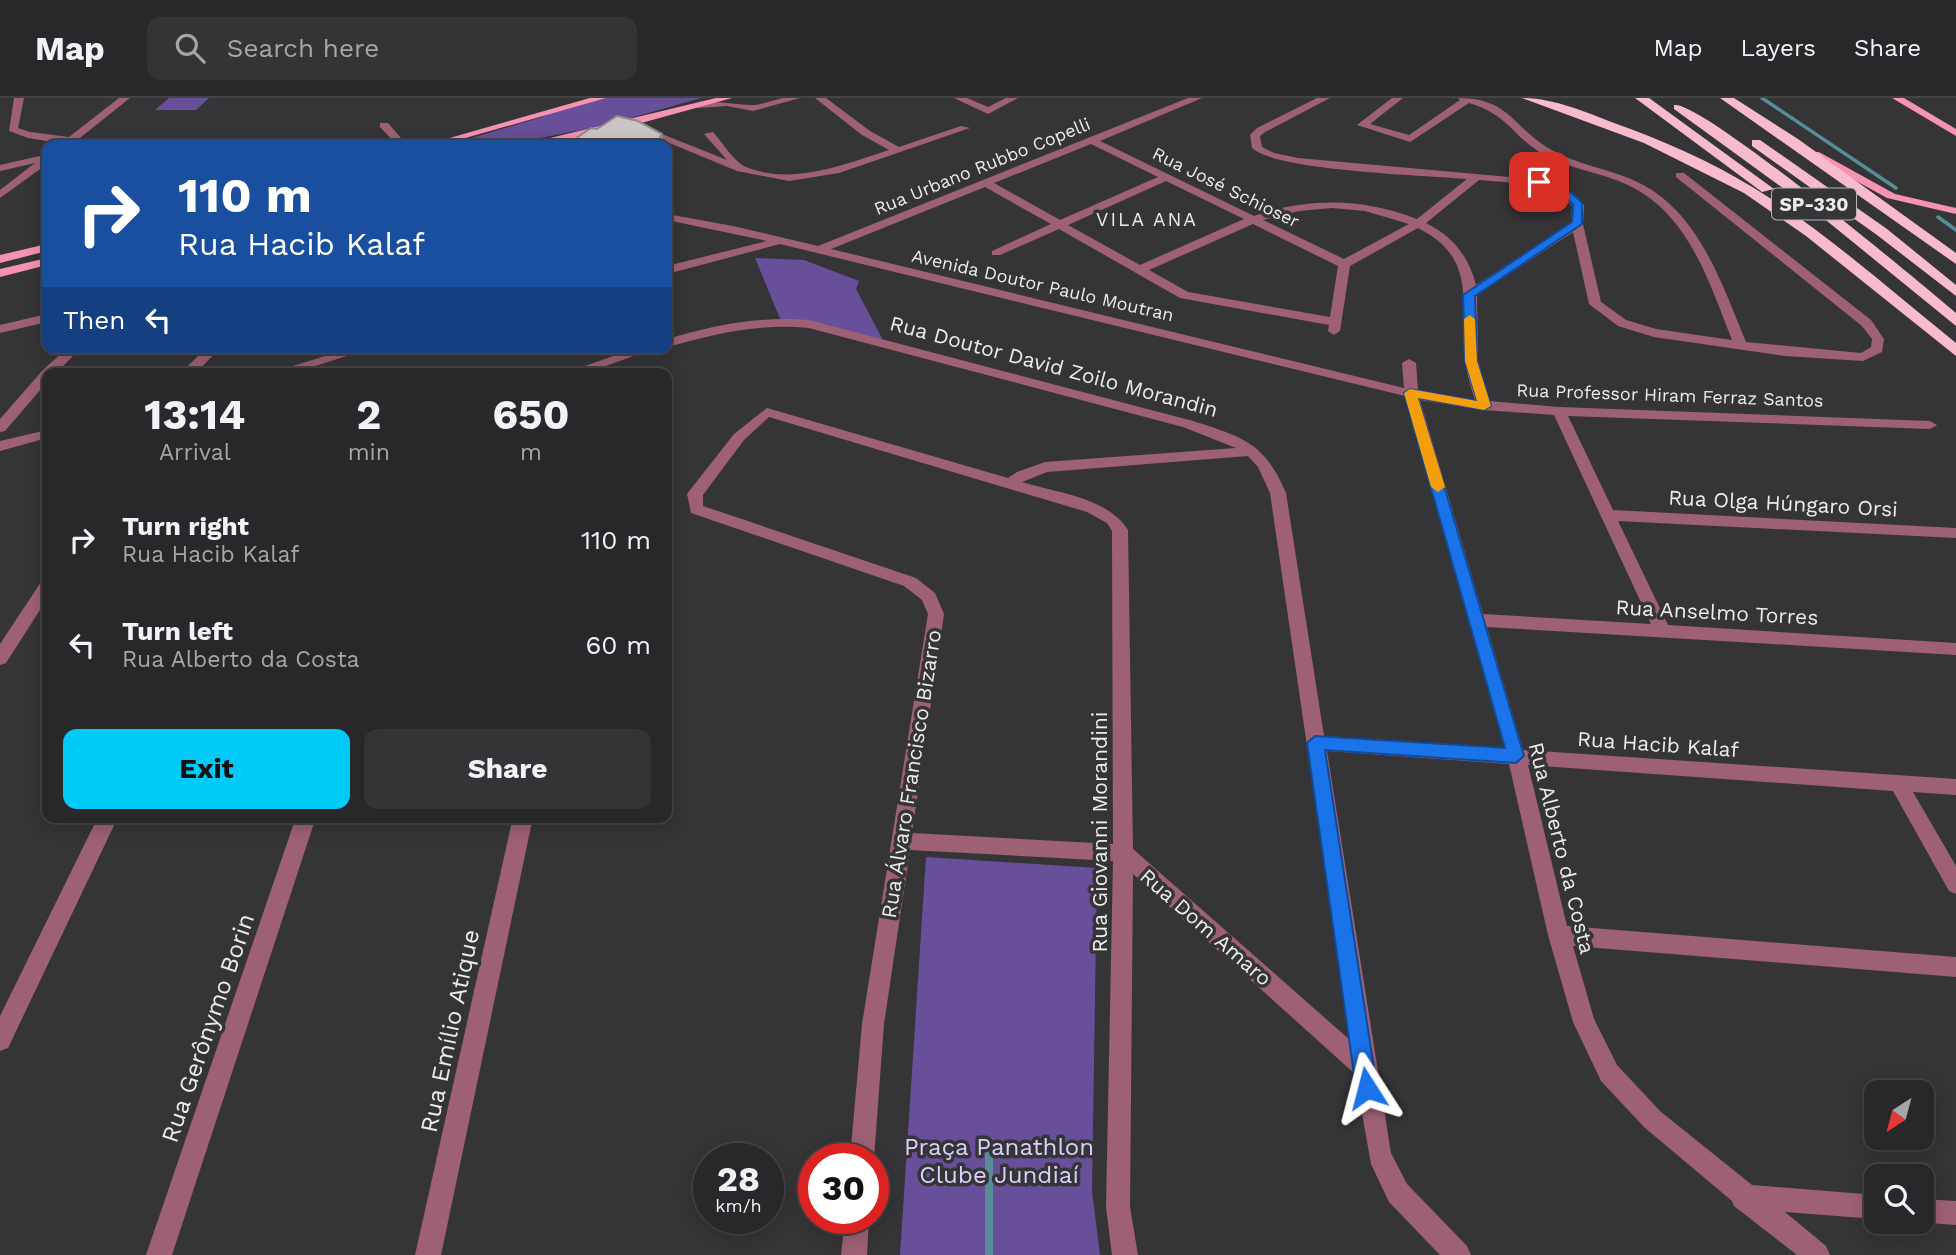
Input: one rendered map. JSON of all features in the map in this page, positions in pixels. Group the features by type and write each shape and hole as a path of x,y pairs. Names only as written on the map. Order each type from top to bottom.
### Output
{"highway":[{"path":"1528,98 1637,136 1717,173 1812,236 1956,349"},
{"path":"1641,98 1779,198 1910,305 1956,349"},
{"name":"SP-330","path":"1665,98 1781,179 1912,282 1956,321"},
{"name":"SP-330","path":"1688,98 1872,225 1956,292"},
{"path":"1726,98 1794,142 1956,260"}],"main road":[{"path":"533,115 564,98"},
{"path":"448,140 601,98"},
{"path":"698,106 711,98"},
{"path":"551,140 639,122 727,98"},
{"path":"1897,98 1956,133"},
{"path":"1794,142 1891,196 1956,211"},
{"path":"0,259 42,249"},
{"path":"0,273 42,263"}],"street":[{"path":"71,140 125,98"},
{"path":"748,98 761,104 777,102"},
{"path":"698,106 727,103 746,108 795,98"},
{"path":"820,98 866,133 899,152"},
{"path":"959,98 988,111 995,110 1013,98"},
{"name":"Rua Urbano Rubbo Copelli","path":"819,250 1197,98"},
{"path":"1325,98 1261,130 1255,135 1254,144 1262,152 1282,159 1522,179 1556,188 1578,205 1577,224 1595,304 1608,316 1654,332 1832,357 1863,357 1877,348 1878,338 1867,323 1765,245 1680,175"},
{"path":"1398,98 1362,124 1410,139 1465,99 1506,115 1541,149 1559,159 1638,186 1670,211 1700,249 1740,344"},
{"path":"14,103 13,129 57,140"},
{"path":"639,122 649,135 663,140"},
{"path":"384,125 398,140"},
{"path":"597,140 616,127"},
{"path":"672,144 741,169 776,177 800,178 899,152 965,128"},
{"path":"709,134 741,169"},
{"name":"Rua José Schioser","path":"1093,141 1344,264"},
{"path":"0,168 42,159"},
{"path":"0,195 42,162"},
{"path":"986,183 1142,269 1172,290 1196,299 1335,326 1344,264 1419,223 1478,175"},
{"path":"996,253 1166,177"},
{"path":"1142,269 1250,218 1314,205 1345,205 1394,214 1419,223 1439,234 1454,248 1465,266 1469,295 1471,361 1484,406"},
{"name":"Avenida Doutor Paulo Moutran","path":"672,217 698,220 1410,393"},
{"path":"1469,295 1577,224"},
{"path":"672,269 779,241"},
{"path":"0,329 42,319"},
{"name":"Rua Doutor David Zoilo Morandin","path":"672,341 715,328 761,320 809,324 1188,424 1227,437 1254,451 1270,470 1278,493 1363,1066 1379,1156 1398,1194 1458,1255"},
{"path":"53,368 69,354"},
{"path":"193,368 208,354"},
{"path":"294,368 341,354"},
{"path":"584,368 620,354"},
{"name":"Rua Alberto da Costa","path":"1409,363 1410,393 1516,756 1559,935 1584,1022 1609,1073 1652,1119 1743,1197 1817,1255"},
{"path":"0,428 42,380"},
{"name":"Rua Professor Hiram Ferraz Santos","path":"1410,393 1484,406 1559,411 1930,425"},
{"path":"1559,411 1663,632"},
{"name":"Rua Álvaro Francisco Bizarro","path":"863,1143 873,1024 936,614 929,597 911,582 696,509 695,494 739,437 767,412 1010,484"},
{"path":"0,446 42,435"},
{"path":"1010,484 1022,475 1045,467 1254,451"},
{"name":"Rua Giovanni Morandini","path":"1010,484 1092,508 1112,519 1120,530 1123,853 1118,1207 1125,1255"},
{"name":"Rua Olga Húngaro Orsi","path":"1608,516 1956,533"},
{"path":"0,657 42,594"},
{"name":"Rua Anselmo Torres","path":"1476,620 1956,649"},
{"name":"Rua Hacib Kalaf","path":"1315,743 1956,787"},
{"path":"1899,784 1956,885"},
{"path":"0,1040 105,823"},
{"name":"Rua Gerônymo Borin","path":"159,1255 304,823"},
{"name":"Rua Emílio Atique","path":"428,1255 522,823"},
{"name":"Rua Dom Amaro","path":"900,841 1123,853 1363,1066"},
{"path":"1559,935 1956,967"},
{"path":"1743,1197 1864,1206"},
{"path":"1934,1212 1956,1213"},
{"path":"854,1255 856,1234"}],"green space":[{"path":"169,98 209,98 196,110 155,110"},
{"path":"603,98 701,98 602,126 530,140 465,140 542,117 555,110"},
{"path":"755,258 804,260 859,281 856,289 884,342 781,321"},
{"name":"Praça Panathlon Clube Jundiaí","path":"926,857 1097,868 1092,1191 1100,1255 900,1255"}],"building":[{"path":"617,116 638,121 662,134 659,140 573,140 591,128 597,129"}],"waterway":[{"path":"1762,98 1896,188"},
{"path":"1938,217 1956,230"},
{"path":"989,1144 989,1255"}],"slow traffic":[{"path":"1438,487 1410,393 1442,401 1484,406 1471,361 1470,319"}],"district":[{"name":"VILA ANA","path":"1147,219"}],"route":[{"path":"1367,1088 1315,743 1516,756 1410,393 1442,401 1484,406 1471,361 1469,295 1577,224 1578,205 1568,195 1539,182"}]}
